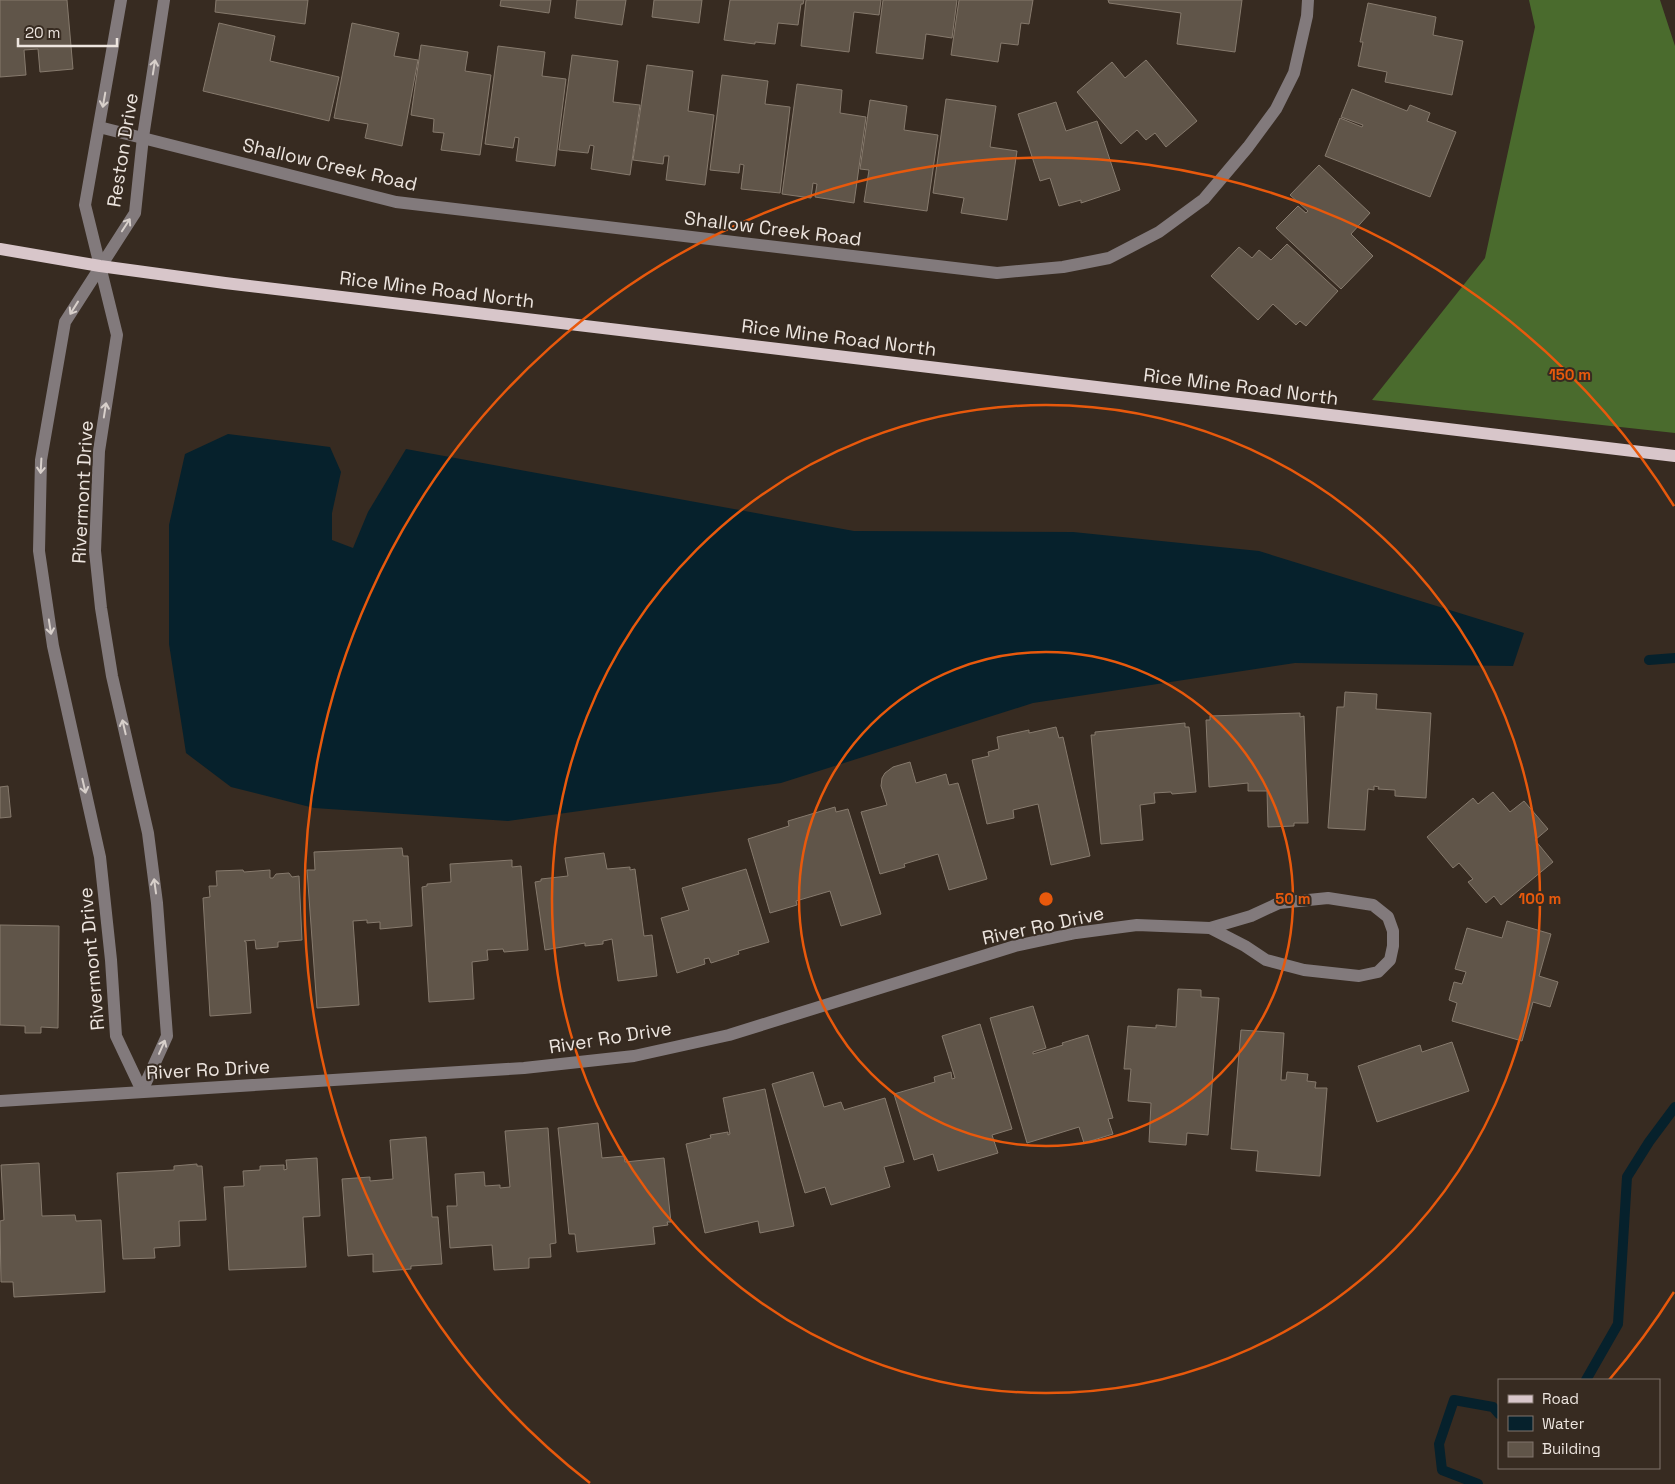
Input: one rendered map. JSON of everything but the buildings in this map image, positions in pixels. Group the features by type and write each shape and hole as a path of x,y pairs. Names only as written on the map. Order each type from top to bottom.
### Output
{"main road":[{"name":"Rice Mine Road North","path":"0,249 100,266 245,285 1675,456"}],"street":[{"name":"Reston Drive","path":"100,266 85,205 121,0"},
{"name":"Reston Drive","path":"100,266 134,213 143,137 164,0"},
{"name":"Shallow Creek Road","path":"99,127 396,202 997,273 1063,267 1109,258 1159,232 1204,199 1248,148 1276,109 1294,73 1307,16 1308,0"},
{"name":"Rivermont Drive","path":"100,266 65,322 41,460 39,551 53,646 100,857 111,960 116,1036 142,1092"},
{"name":"Rivermont Drive","path":"100,266 117,335 99,452 95,551 101,608 112,676 148,833 157,903 167,1036 142,1092"},
{"path":"1328,898 1373,904 1388,917 1393,931 1393,946 1390,960 1378,972 1359,976 1304,970 1266,960 1210,928 1251,916 1279,903 1328,898"},
{"name":"River Ro Drive","path":"0,1101 524,1068 634,1056 729,1035 1016,946 1067,934 1137,925 1210,928"}],"green space":[{"path":"1529,0 1660,0 1675,46 1675,433 1372,400 1485,258 1535,27"}],"water":[{"path":"228,434 330,447 341,472 332,513 332,540 353,548 368,512 406,449 854,531 1073,532 1259,551 1524,633 1513,666 1295,663 1033,703 781,783 508,821 314,808 231,787 186,753 169,644 169,525 185,454"}],"waterway":[{"path":"1649,660 1675,658"},
{"path":"1587,1379 1618,1324 1627,1177 1649,1142 1675,1107"},
{"path":"1478,1484 1442,1470 1439,1444 1454,1400 1493,1407 1498,1413"}]}
